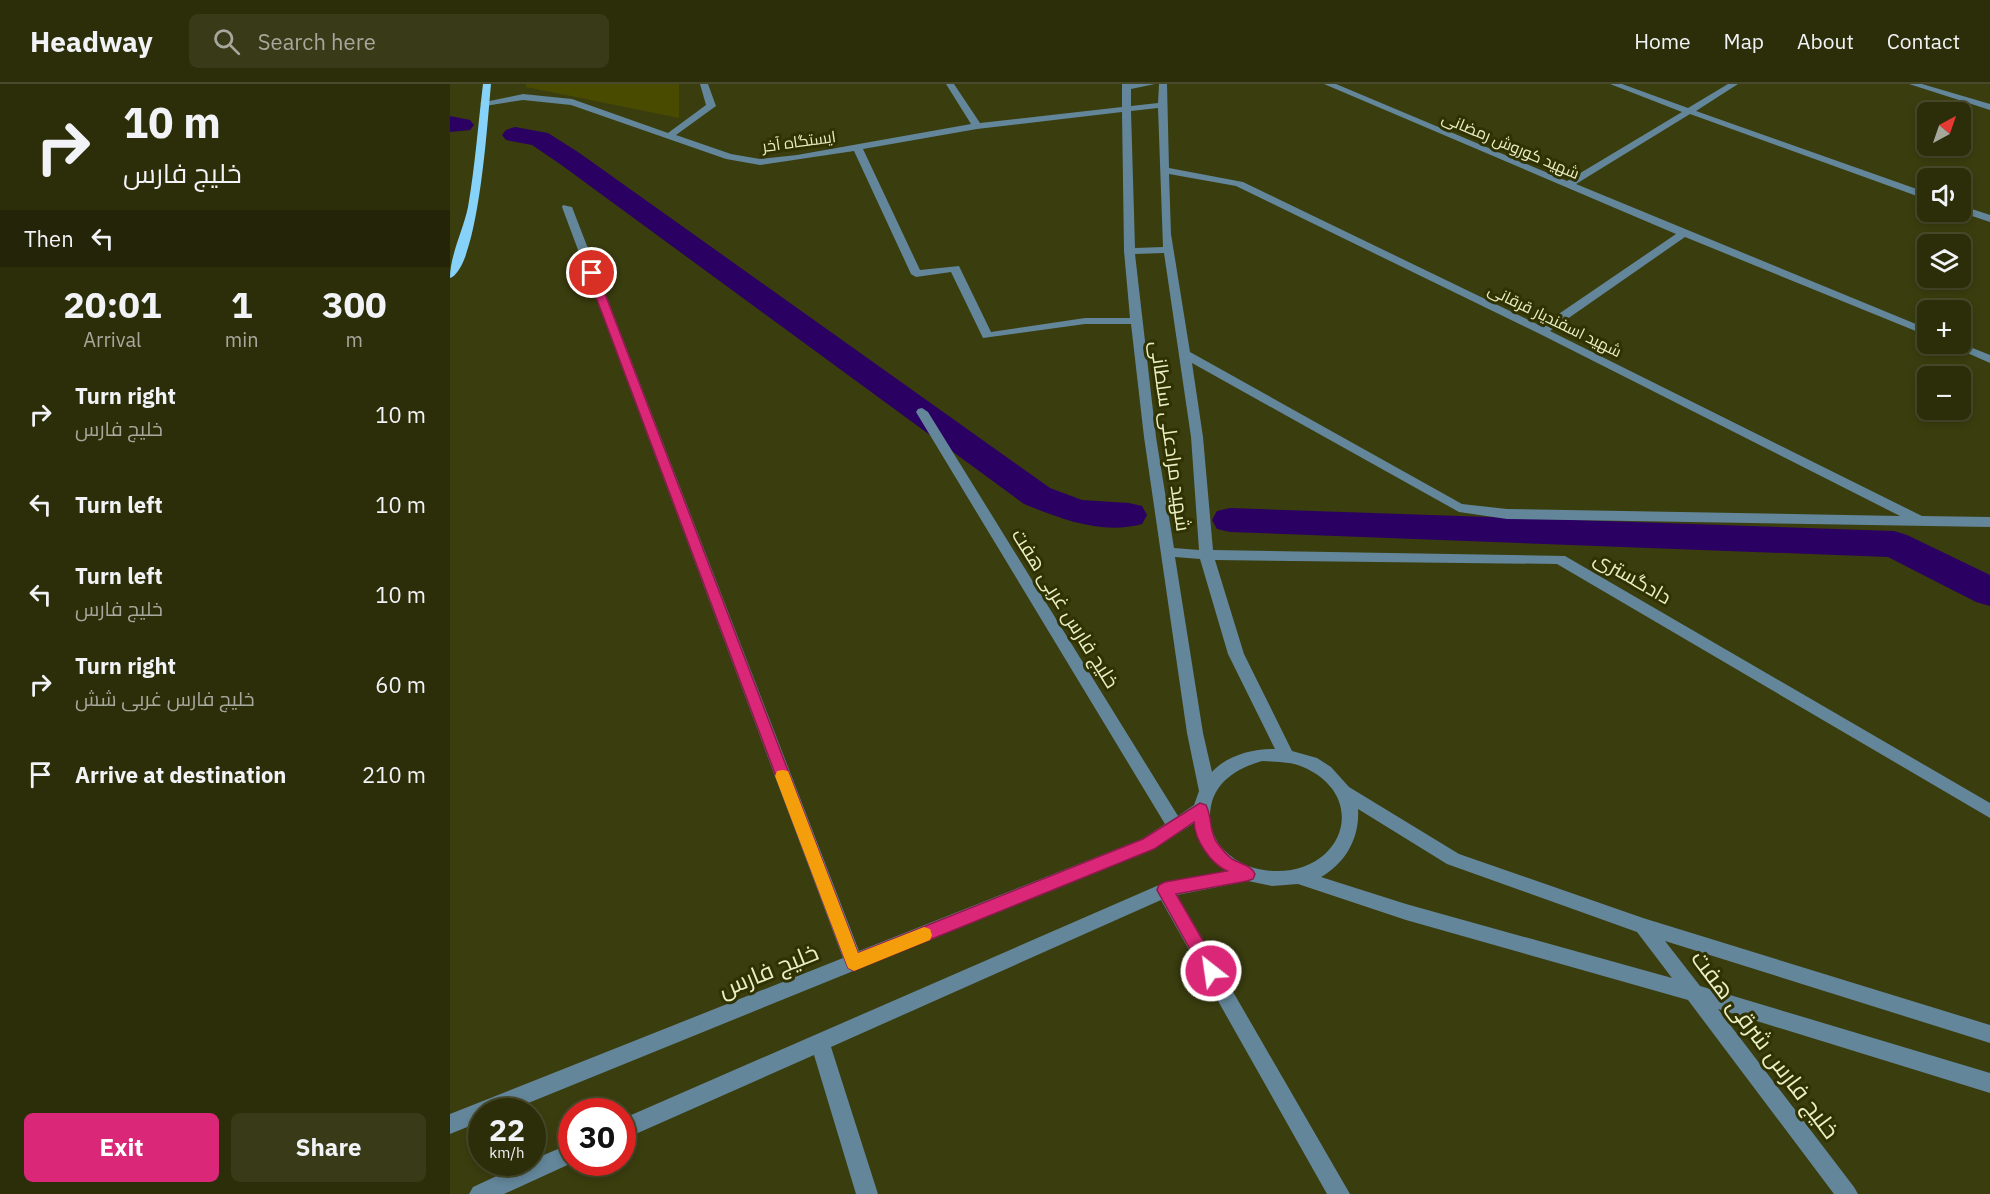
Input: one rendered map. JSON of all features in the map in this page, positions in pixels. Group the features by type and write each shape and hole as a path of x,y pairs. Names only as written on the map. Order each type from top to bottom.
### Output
{"main road":[{"path":"450,275 458,262 475,194 487,84"}],"street":[{"path":"671,135 711,106 705,84"},
{"path":"950,84 977,126"},
{"path":"1126,85 1151,84"},
{"name":"شهید مرادعلی سلطانی","path":"1163,84 1168,250 1197,437 1206,555 1236,654 1286,755"},
{"name":"شهید کوروش رمضانی","path":"1328,84 1917,328"},
{"path":"1614,84 1917,193"},
{"path":"1567,185 1734,84"},
{"path":"1912,84 1990,107"},
{"name":"شهید مرادعلی سلطانی","path":"1126,85 1130,250 1136,321 1150,437 1196,733 1207,789"},
{"name":"ایستگاه آخر","path":"485,103 523,97 572,102 729,157 760,162 977,126 1162,105"},
{"path":"857,147 916,274 955,268 987,336 1085,321 1136,321"},
{"name":"شهید اسفندیار قرقانی","path":"1165,170 1239,184 1542,331 1923,522"},
{"path":"567,207 854,963"},
{"path":"1971,212 1990,219"},
{"path":"1542,331 1684,233"},
{"path":"1130,250 1168,250"},
{"path":"1971,351 1990,359"},
{"path":"1185,354 1459,508 1507,514 1990,522"},
{"name":"خلیج فارس غربی هفت","path":"922,412 1175,826"},
{"name":"دادگستری","path":"1168,552 1206,555 1560,559 1990,811"},
{"path":"1262,755 1286,755 1310,762 1330,774 1344,792 1351,811 1350,832 1340,852 1323,867 1299,877 1273,880 1247,874 1227,863 1211,848 1202,829 1200,810 1207,789 1220,773 1239,761 1262,755"},
{"path":"1344,792 1453,859 1643,926 1990,1034"},
{"name":"خلیج فارس","path":"450,1124 1148,844 1200,810"},
{"path":"636,1124 1165,890 1247,874"},
{"path":"1299,877 1406,912 1697,994 1990,1083"},
{"path":"1165,890 1339,1194"},
{"name":"خلیج فارس شرقی هفت","path":"1643,926 1847,1194"},
{"path":"820,1042 867,1194"},
{"path":"480,1194 558,1159"}],"shaded area":[{"path":"526,84 679,84 679,118 526,87"}],"waterway":[{"path":"450,124 461,125"},
{"path":"515,135 539,138 569,158 1037,496 1078,512 1129,515"},
{"path":"1230,520 1894,544 1990,592"}],"slow traffic":[{"path":"783,776 854,963 924,935"}],"route":[{"path":"592,273 854,963 1148,844 1200,810 1202,829 1211,848 1227,863 1247,874 1165,890 1211,971"}]}
